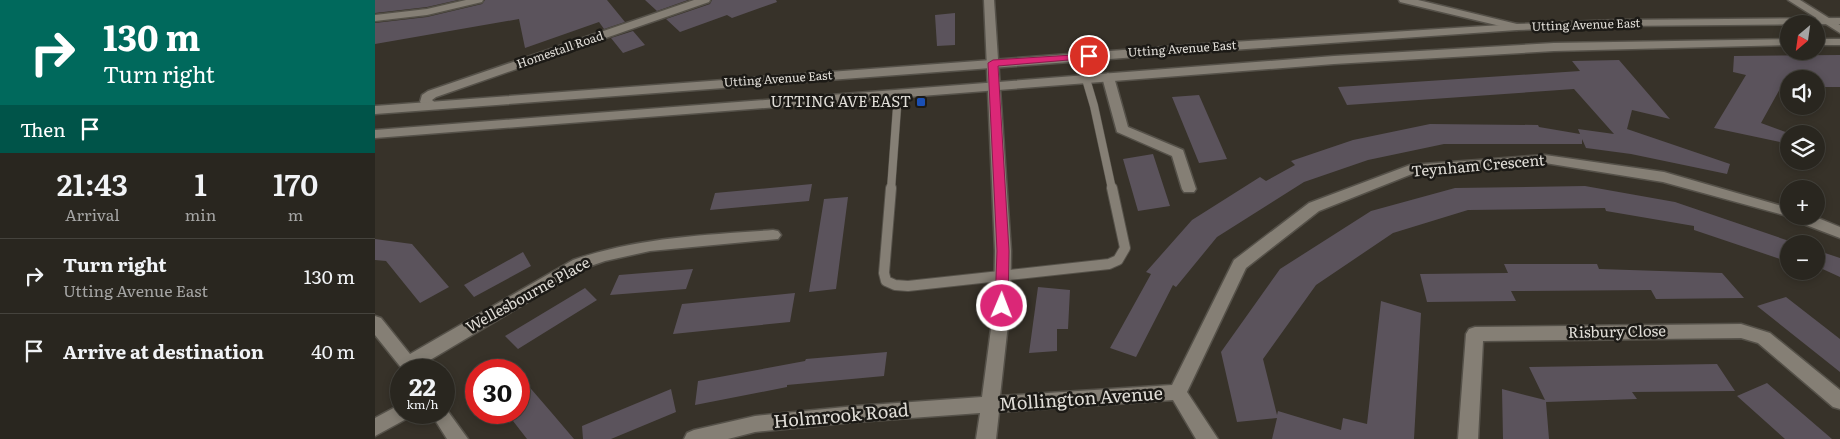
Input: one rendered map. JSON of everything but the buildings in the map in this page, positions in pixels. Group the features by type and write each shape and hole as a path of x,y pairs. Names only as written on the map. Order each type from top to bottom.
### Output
{"street":[{"path":"375,18 451,8 478,0"},
{"name":"Homestall Road","path":"433,106 426,102 426,98 432,94 705,0"},
{"path":"986,439 1002,306 1003,251 989,0"},
{"path":"1404,0 1517,27"},
{"path":"1793,0 1840,30"},
{"name":"Utting Avenue East","path":"375,110 993,63 1517,27 1618,23 1840,21"},
{"name":"Utting Avenue East","path":"375,134 1334,60 1554,47 1780,42"},
{"path":"1825,42 1840,42"},
{"path":"1108,77 1122,129 1178,153 1189,189"},
{"name":"Teynham Crescent","path":"1178,392 1240,264 1314,207 1415,168 1545,159 1665,177 1780,210"},
{"path":"1820,225 1840,233"},
{"name":"Wellesbourne Place","path":"423,359 579,264 605,253 633,247 773,235"},
{"path":"375,323 405,359"},
{"name":"Risbury Close","path":"1468,439 1475,334 1741,331 1764,338 1840,402"},
{"name":"Mollington Avenue","path":"989,405 1178,392 1198,427 1208,439"},
{"name":"Holmrook Road","path":"694,439 755,424 989,405"},
{"path":"375,428 390,419"},
{"path":"447,424 458,439"}],"lane":[{"path":"898,94 884,273 886,281 895,285 908,286 1109,264 1118,260 1125,248 1094,106 1086,79"}],"place":[{"name":"UTTING AVE EAST","path":"921,102"}],"route":[{"path":"1002,306 1003,251 993,63 1089,56"}]}
